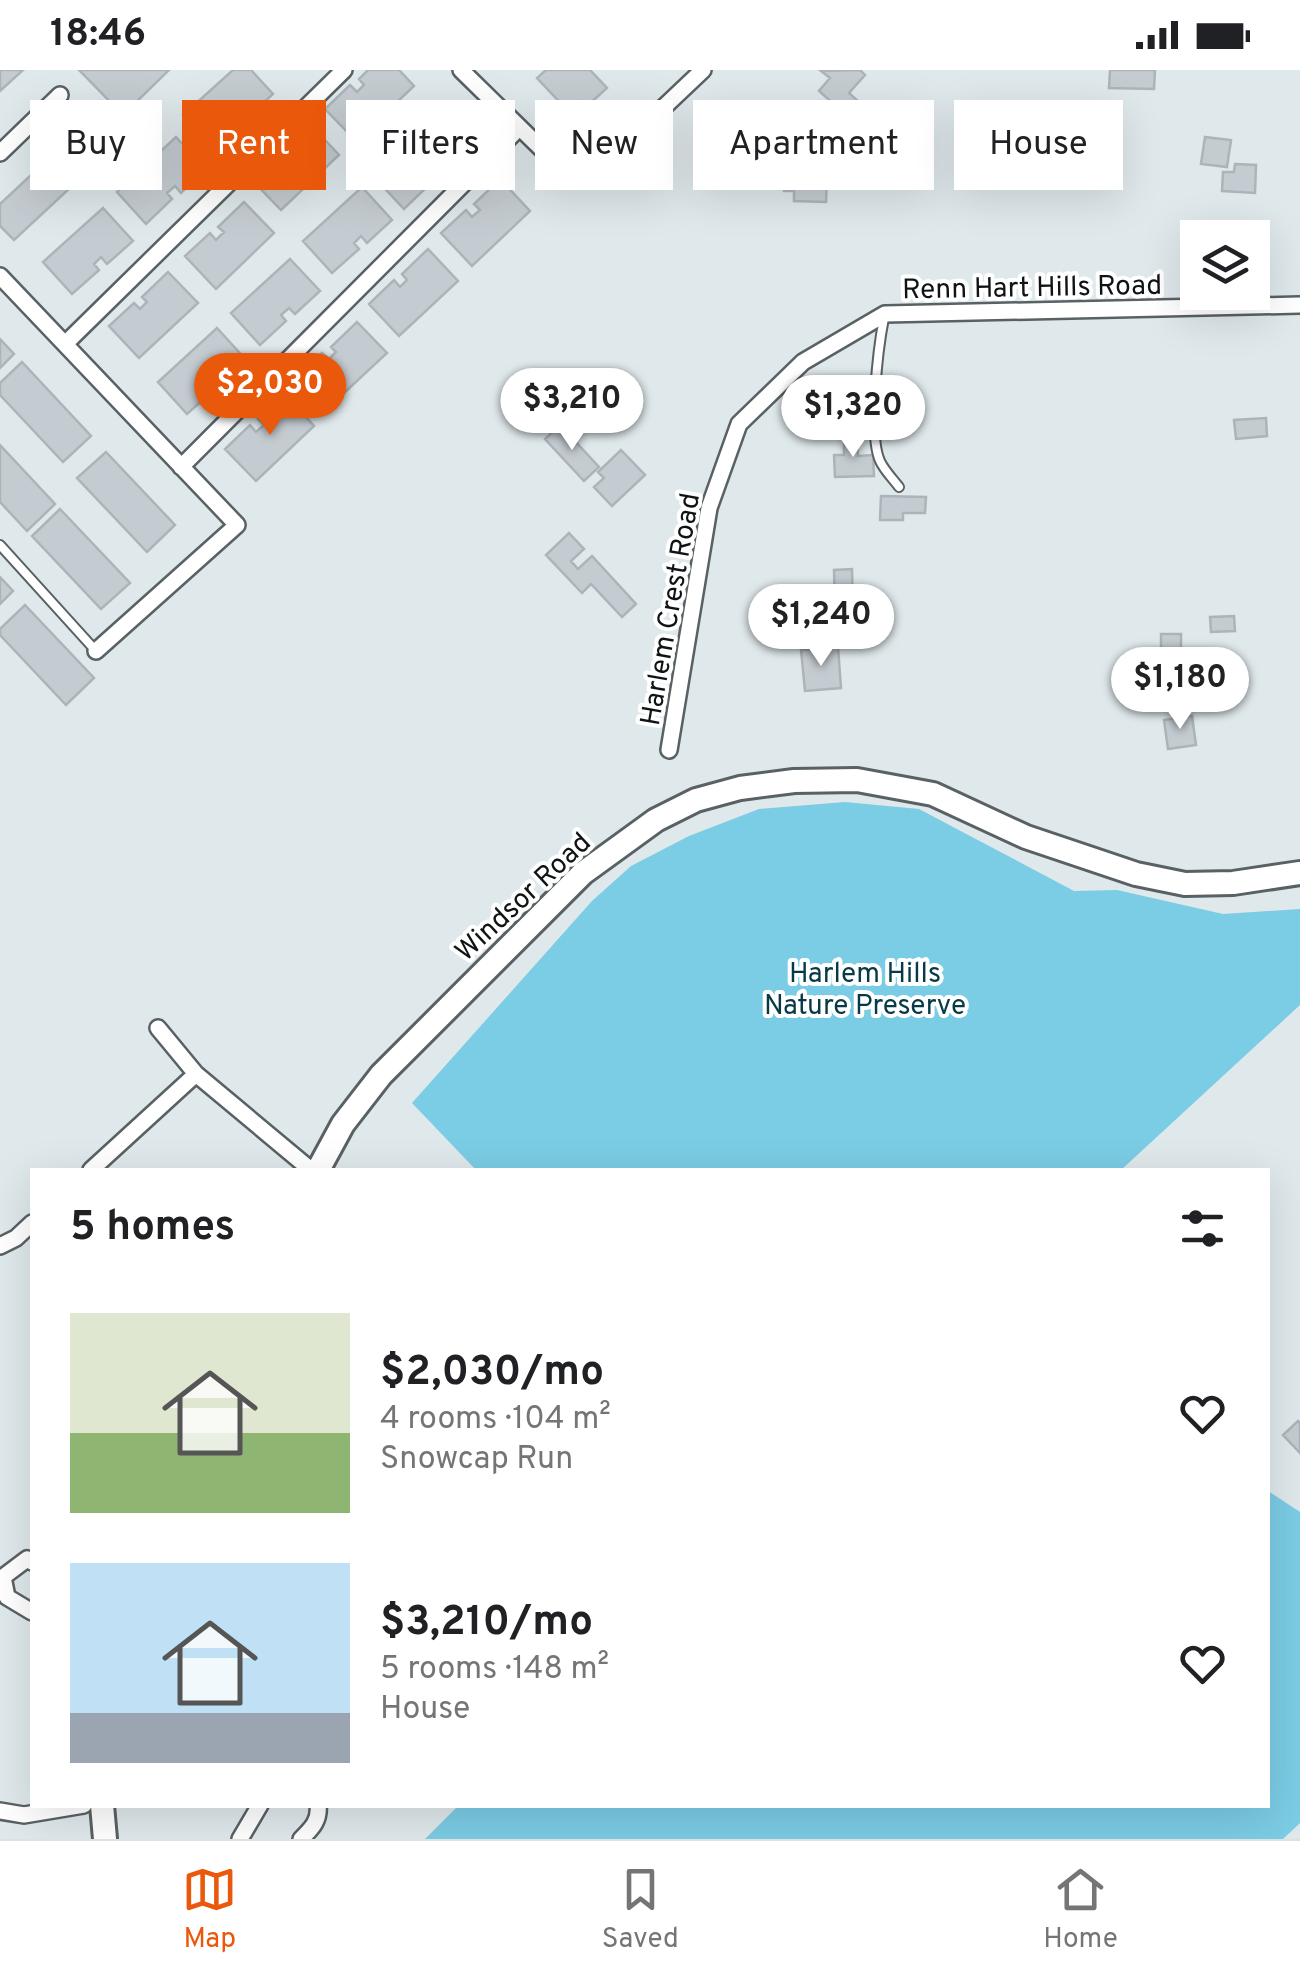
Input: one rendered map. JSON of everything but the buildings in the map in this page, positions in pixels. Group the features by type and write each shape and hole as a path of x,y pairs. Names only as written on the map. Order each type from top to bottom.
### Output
{"street":[{"path":"65,344 344,70"},
{"path":"461,70 560,167 580,175 608,160 702,70"},
{"path":"0,153 60,95"},
{"path":"181,467 519,128"},
{"path":"0,276 237,525 96,651"},
{"name":"Renn Hart Hills Road","path":"885,314 1300,305"},
{"name":"Harlem Crest Road","path":"670,750 708,508 739,424 803,362 885,314"},
{"name":"Windsor Road","path":"315,1168 381,1075 582,873 656,820 696,800 740,788 794,781 857,780 934,794 1026,837 1136,874 1186,884 1232,884 1300,873"},
{"path":"158,1028 196,1074 312,1168"},
{"path":"92,1168 196,1074"},
{"path":"0,1246 30,1225"},
{"path":"30,1561 2,1577 7,1597 30,1608"},
{"path":"0,1812 24,1816 68,1808"},
{"path":"102,1808 105,1839"},
{"path":"240,1839 258,1808"},
{"path":"300,1839 315,1825 318,1808"}],"lane":[{"path":"885,314 875,432 879,460 898,487"},
{"path":"0,544 96,651"}],"green space":[{"name":"Harlem Hills Nature Preserve","path":"845,802 919,809 1074,891 1117,890 1223,914 1300,909 1300,1005 1123,1168 474,1168 412,1103 592,901 631,866 689,836 759,809"},
{"path":"1270,1492 1300,1512 1300,1823 1283,1839 425,1839 456,1808 1270,1808"}]}
